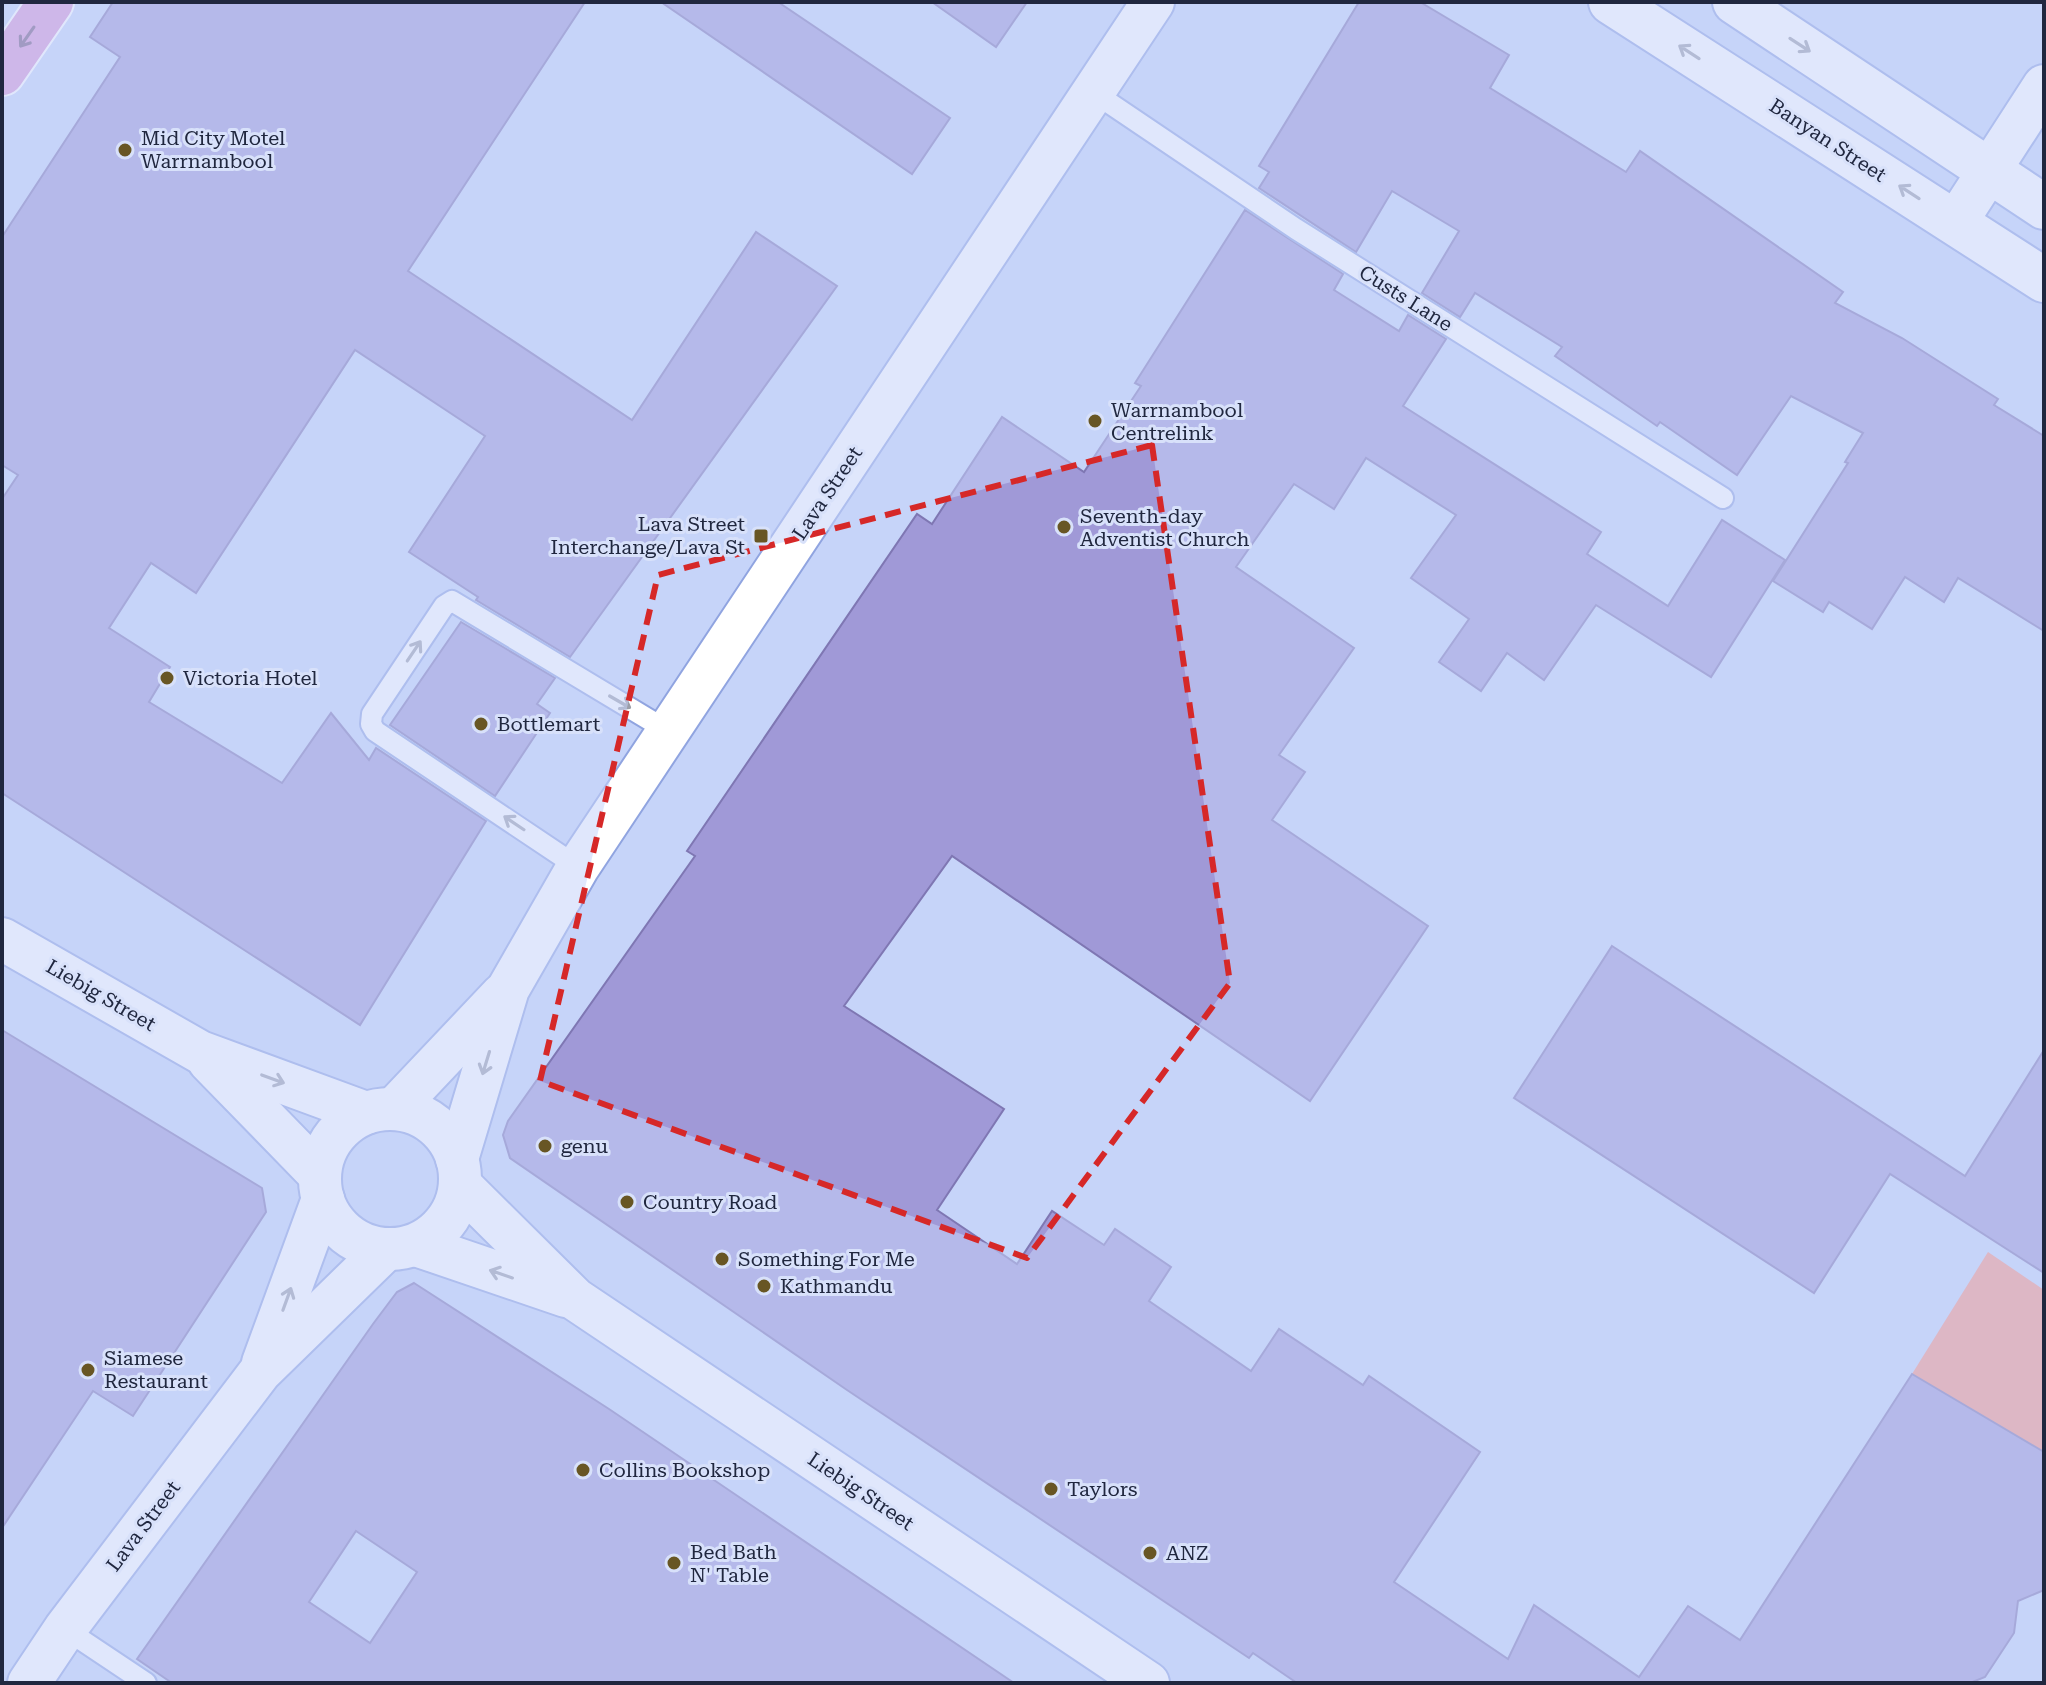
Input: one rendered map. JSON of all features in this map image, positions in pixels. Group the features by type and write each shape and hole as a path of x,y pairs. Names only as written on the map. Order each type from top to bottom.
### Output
{"highway":[{"path":"2,73 51,2"}],"street":[{"name":"Lava Street","path":"459,1172 508,989 578,867 1153,2"},
{"name":"Banyan Street","path":"1611,2 2044,280"},
{"path":"1735,2 2044,207"},
{"path":"1956,222 2044,86"},
{"name":"Liebig Street","path":"2,939 200,1052 381,1111"},
{"name":"Lava Street","path":"381,1111 508,989"},
{"name":"Liebig Street","path":"200,1052 321,1187"},
{"path":"381,1111 416,1113 434,1124 448,1140 459,1172 457,1204 447,1221 401,1248 364,1245 346,1234 332,1219 321,1187 324,1155 334,1137 348,1122 381,1111"},
{"name":"Liebig Street","path":"459,1172 575,1299 1148,1683"},
{"name":"Lava Street","path":"260,1372 321,1187"},
{"name":"Lava Street","path":"29,1683 65,1629 260,1372 401,1248"},
{"name":"Liebig Street","path":"401,1248 575,1299"}],"lane":[{"name":"Custs Lane","path":"1093,92 1296,229 1723,498"},
{"path":"578,867 375,731 371,724 372,714 444,606 452,601 668,731"},
{"path":"65,1629 146,1683"}],"highlighted area":[{"path":"1152,445 1230,983 1027,1258 540,1081 658,575"}],"shaded area":[{"path":"1988,1252 2044,1290 2044,1452 1912,1374"}],"building":[{"path":"113,2 585,2 408,271 632,420 756,232 837,286 570,657 476,600 478,597 409,552 485,436 355,350 196,593 151,563 109,628 170,667 149,702 282,783 331,713 369,760 376,748 486,821 360,1025 2,793 2,499 18,475 2,465 2,237 120,57 90,37"},
{"path":"661,2 778,2 950,118 912,174"},
{"path":"932,2 1027,2 996,47"},
{"path":"1359,2 1420,2 1509,55 1490,88 1626,172 1640,151 1843,292 1835,303 1902,338 1998,399 1994,405 2044,436 2044,631 1958,578 1944,602 1905,577 1872,629 1829,602 1823,612 1773,581 1848,463 1845,462 1863,433 1791,396 1737,475 1660,422 1657,426 1555,356 1562,347 1475,293 1460,317 1422,293 1459,231 1392,191 1356,252 1259,188 1269,172 1259,166"},
{"path":"1245,210 1343,274 1334,290 1399,331 1408,315 1446,339 1403,406 1601,532 1587,554 1668,606 1722,520 1785,560 1711,677 1596,605 1544,680 1507,653 1481,691 1439,662 1469,619 1411,578 1456,515 1366,458 1334,509 1294,484 1236,567 1354,648 1279,755 1305,772 1272,820 1428,926 1310,1101 952,856 844,1006 1004,1109 937,1210 1017,1264 1052,1211 1104,1245 1115,1229 1171,1267 1149,1301 1251,1371 1279,1329 1363,1385 1369,1376 1480,1452 1394,1582 1508,1659 1534,1605 1639,1677 1688,1606 1740,1640 1912,1374 2044,1452 2044,1590 2018,1601 2014,1633 1985,1677 1970,1683 1297,1683 1253,1653 1249,1658 847,1390 510,1158 503,1135 508,1121 695,856 687,851 917,514 932,524 1002,417 1084,472 1141,386 1135,383"},
{"path":"461,622 555,678 537,704 550,713 495,796 390,725"},
{"path":"1612,946 1965,1176 2044,1050 2044,1273 1890,1174 1814,1293 1514,1098"},
{"path":"2,1030 262,1188 266,1212 133,1416 93,1391 2,1528"},
{"path":"414,1283 609,1409 1014,1683 172,1683 137,1659 397,1292","holes":["356,1531 417,1572 370,1643 309,1602"]}],"place":[{"name":"Mid City Motel Warrnambool","path":"125,150"},
{"name":"Warrnambool Centrelink","path":"1095,421"},
{"name":"Seventh-day Adventist Church","path":"1064,527"},
{"name":"Lava Street Interchange/Lava St","path":"761,536"},
{"name":"Victoria Hotel","path":"167,678"},
{"name":"Bottlemart","path":"481,724"},
{"name":"genu","path":"545,1146"},
{"name":"Country Road","path":"627,1202"},
{"name":"Something For Me","path":"722,1259"},
{"name":"Kathmandu","path":"764,1286"},
{"name":"Siamese Restaurant","path":"88,1370"},
{"name":"Collins Bookshop","path":"583,1470"},
{"name":"Taylors","path":"1051,1489"},
{"name":"ANZ","path":"1150,1553"},
{"name":"Bed Bath N' Table","path":"674,1563"}]}
